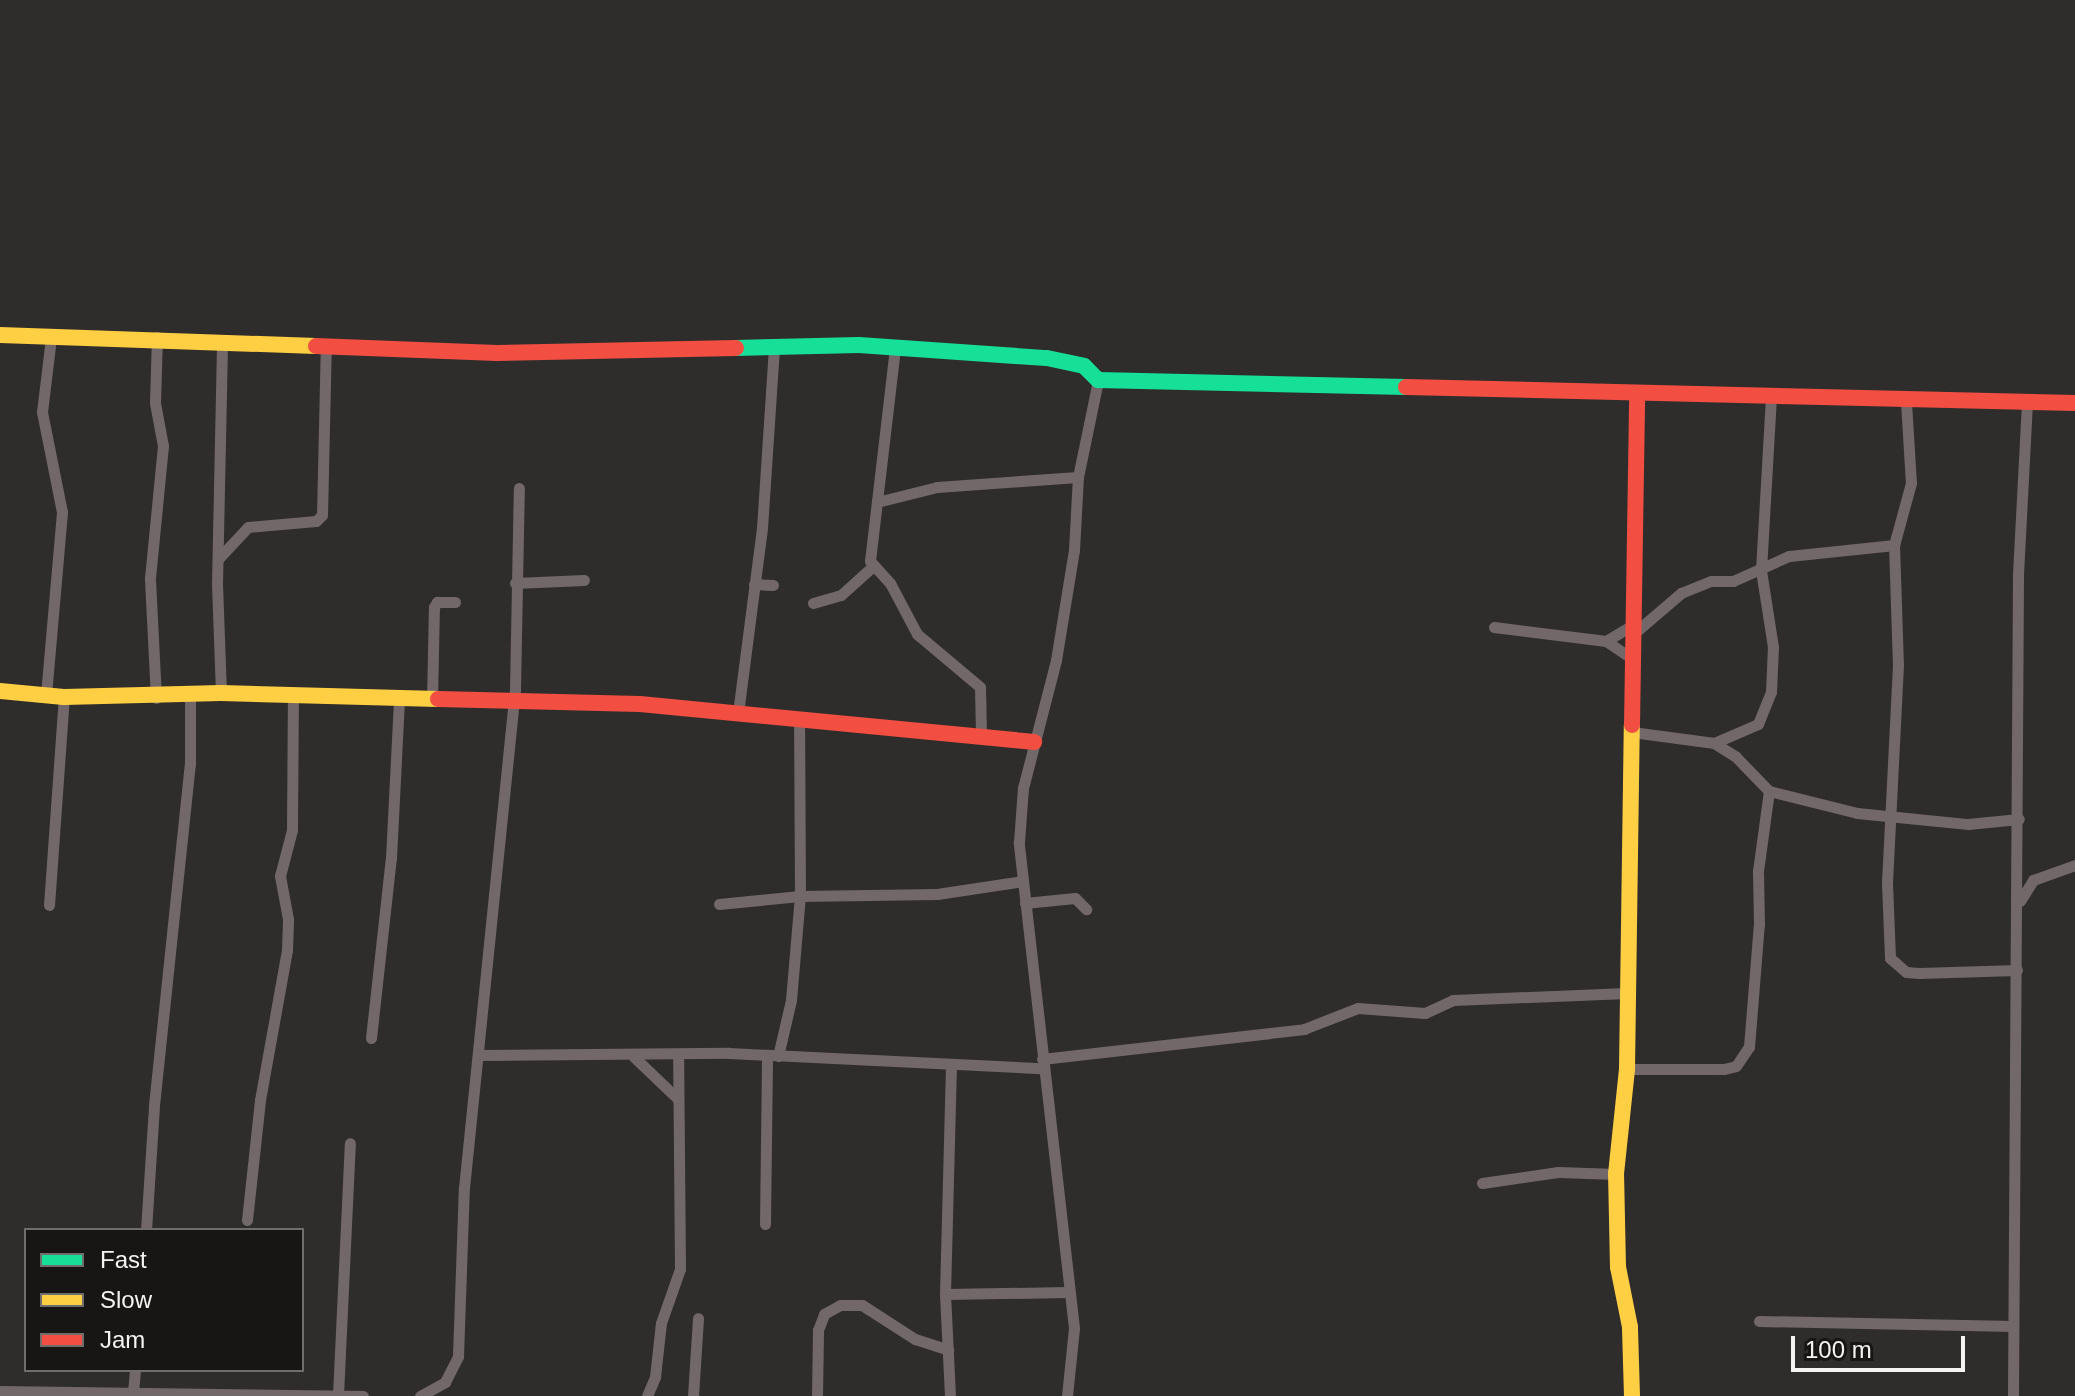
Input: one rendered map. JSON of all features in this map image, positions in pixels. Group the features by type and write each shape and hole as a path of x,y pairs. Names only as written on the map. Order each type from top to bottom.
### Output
{"street":[{"path":"0,335 157,337 497,353 895,348 1047,358 1084,366 1098,380 1906,402 2075,403"},
{"path":"156,698 150,578 163,446 155,403 157,337"},
{"path":"46,695 62,512 42,412 51,338"},
{"path":"221,693 222,342"},
{"path":"219,558 248,527 316,521 322,515 326,344"},
{"path":"738,713 772,416 774,348"},
{"path":"813,603 847,592 872,567 895,348"},
{"path":"1067,1396 1074,1328 1042,1064 1020,827 1034,742 1056,660 1074,550 1078,477 1098,380"},
{"path":"1632,1396 1630,1327 1618,1267 1616,1174 1627,1069 1632,732 1630,657 1637,393"},
{"path":"1714,743 1758,724 1766,712 1773,647 1761,570 1771,398"},
{"path":"2013,1396 2019,819 2018,574 2027,401"},
{"path":"1906,402 1911,483 1894,545 1899,650 1890,818 1888,944 1895,965 1919,973 2017,970"},
{"path":"877,502 937,487 1078,477"},
{"path":"420,1396 445,1382 458,1356 464,1188 480,1055 477,1043 488,978 513,701 519,488"},
{"path":"1606,641 1633,629 1681,593 1761,570 1789,556 1894,545"},
{"path":"872,567 890,583 917,634 980,687 981,736"},
{"path":"515,583 584,580"},
{"path":"754,584 773,585"},
{"path":"432,700 434,607 437,602 455,602"},
{"path":"1494,627 1606,641 1630,657"},
{"path":"0,691 64,697 156,698 221,693 640,704 799,722 1034,742"},
{"path":"146,1228 154,1105 190,764 190,696"},
{"path":"247,1220 260,1100 287,950 288,919 280,876 292,830 293,696"},
{"path":"49,905 64,697"},
{"path":"371,1038 391,858 399,698"},
{"path":"765,1224 773,1055 791,1000 800,896 799,722"},
{"path":"1632,732 1714,743 1736,757 1769,791 1890,818 1968,824 2019,819"},
{"path":"1627,1069 1724,1069 1736,1066 1749,1047 1759,924 1758,871 1769,791"},
{"path":"2017,905 2033,880 2075,865"},
{"path":"719,904 800,896 937,894 1023,881"},
{"path":"1025,903 1075,898 1086,909"},
{"path":"480,1055 868,1056 951,1066 1042,1064 1304,1029 1358,1008 1425,1013 1453,1000 1627,993"},
{"path":"633,1056 678,1099"},
{"path":"647,1396 655,1377 661,1323 678,1285 678,1056"},
{"path":"950,1396 945,1294 951,1066"},
{"path":"338,1395 350,1143"},
{"path":"1482,1183 1558,1172 1616,1174"},
{"path":"945,1294 1068,1292"},
{"path":"817,1396 818,1330 824,1314 840,1305 862,1305 915,1339 948,1350"},
{"path":"693,1396 698,1318"},
{"path":"1759,1321 2013,1326"},
{"path":"133,1393 135,1372"},
{"path":"0,1391 363,1396"}],"traffic: fast":[{"path":"736,348 859,345 1047,358 1084,366 1098,380 1406,387"}],"traffic: slow":[{"path":"0,335 316,346"},
{"path":"0,691 64,697 221,693 438,699"},
{"path":"1632,725 1627,1069 1616,1174 1618,1267 1630,1327 1632,1396"}],"traffic: jam":[{"path":"316,346 497,353 736,348"},
{"path":"1406,387 2075,403"},
{"path":"1632,725 1637,393"},
{"path":"438,699 640,704 1034,742"}]}
